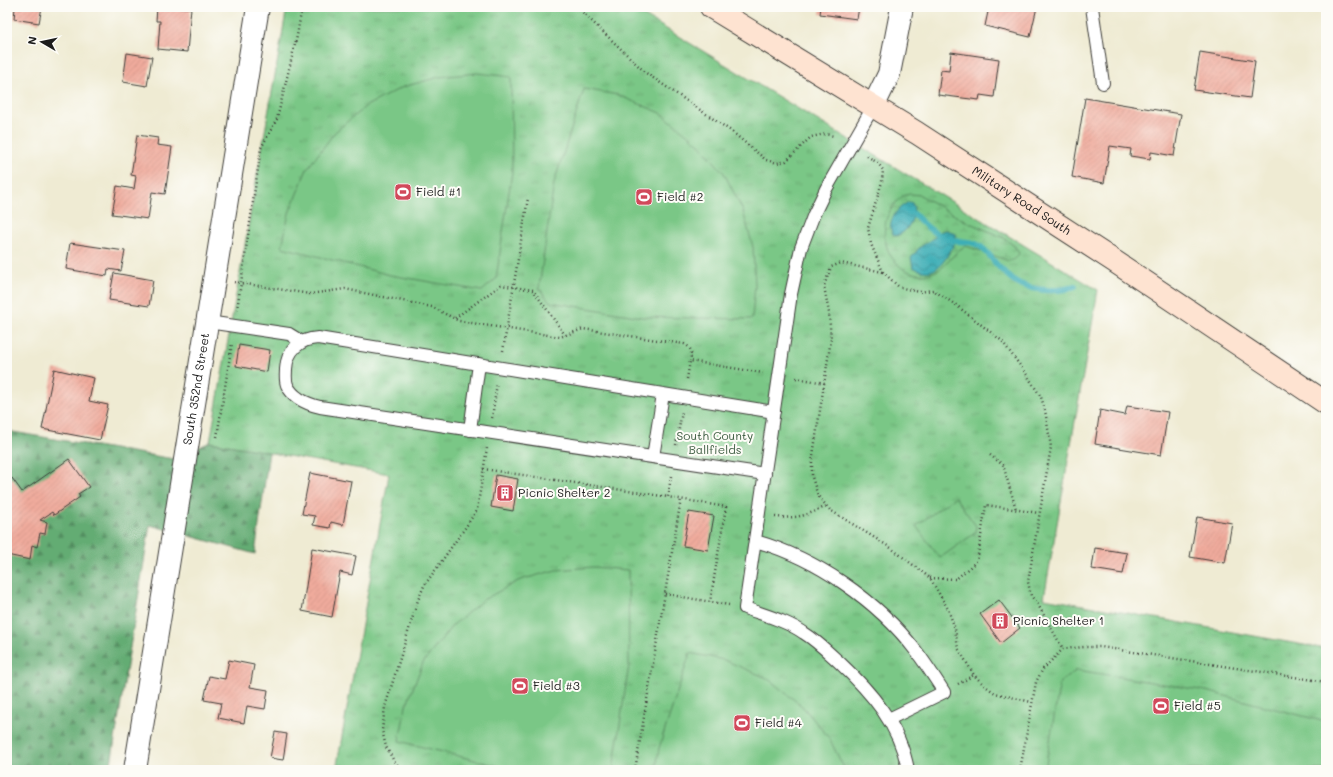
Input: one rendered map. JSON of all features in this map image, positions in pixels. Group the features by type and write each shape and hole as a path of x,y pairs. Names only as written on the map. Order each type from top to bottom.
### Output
{"main road":[{"name":"Military Road South","path":"711,7 917,133 1114,261 1326,404"}],"street":[{"name":"South 352nd Street","path":"135,770 258,7"},
{"path":"873,107 889,74 902,7"}],"lane":[{"path":"1092,7 1103,83"},
{"path":"873,107 826,189 801,248 791,294 745,608 783,622 804,632 852,675 881,707 889,719 896,732 906,759 908,770"},
{"path":"208,322 289,334 302,342"},
{"path":"765,474 311,405 294,394 287,384 286,376 289,357 293,349 310,338 318,338 774,412"},
{"path":"470,430 479,364"},
{"path":"653,457 663,394"},
{"path":"755,541 773,546 800,557 840,581 888,620 916,651 944,692 889,719"}],"path":[{"path":"217,437 242,283 261,148 277,119 298,36 302,7"},
{"path":"577,7 646,73 731,131 766,160 777,163 786,161 811,136 825,134 834,136"},
{"path":"867,156 878,163 883,170 882,182 868,228 871,244 883,272 899,286 919,292 933,290 956,305 1002,341 1028,375 1041,397 1045,410 1050,447 1028,582 1031,596 1037,603 1064,649"},
{"path":"502,354 528,198"},
{"path":"883,272 841,263 831,267 824,286 829,313 831,339 812,462 812,477 818,496 830,510 891,548 930,578 948,609 955,629 958,648 974,675 984,685 995,693 1031,702"},
{"path":"214,279 310,294 345,289 432,307 459,321 560,337 583,328 684,344 689,346 691,350 687,379"},
{"path":"455,318 501,286 514,287 533,290 565,335"},
{"path":"690,360 825,383"},
{"path":"492,419 498,382"},
{"path":"676,449 682,412"},
{"path":"404,770 395,763 386,747 382,730 385,707 418,600 424,586 476,510 488,441"},
{"path":"990,454 1003,465 1016,509"},
{"path":"483,469 726,507 710,602"},
{"path":"668,497 672,470"},
{"path":"635,770 681,499"},
{"path":"930,578 956,579 977,562 986,505 1039,513"},
{"path":"759,514 795,518 808,515 827,506"},
{"path":"665,594 745,608"},
{"path":"1020,770 1031,702 1036,682 1043,669 1064,649 1101,647 1326,682"}],"green space":[{"name":"South County Ballfields","path":"287,7 630,7 1098,290 1044,598 1326,649 1326,770 336,770 389,474 210,442"},
{"name":"Field #1","path":"477,73 511,77 512,172 496,279 482,291 390,275 282,247 289,213 307,169 335,132 366,106 403,87 439,77"},
{"name":"Field #2","path":"584,89 618,95 661,113 698,143 724,173 743,211 753,247 755,285 752,319 642,317 550,302 539,288 554,183"},
{"path":"910,194 920,195 963,220 1006,239 1017,249 1019,254 1015,259 1009,261 966,246 957,252 942,268 937,271 918,274 906,271 897,264 890,254 884,231 886,219 894,205 902,197"},
{"path":"7,431 174,459 210,442 269,452 255,554 150,525 110,770 20,770 7,768"},
{"path":"955,497 976,526 975,533 940,558 916,526"},
{"name":"Field #3","path":"593,567 628,570 629,665 613,770 514,770 399,741 406,706 423,663 452,626 483,600 520,580 556,570"},
{"name":"Field #4","path":"690,653 724,660 767,678 803,707 829,738 845,770 656,770 659,748"},
{"name":"Field #5","path":"1077,670 1206,691 1326,722 1326,770 1045,770 1060,682"}],"water":[{"path":"910,202 914,207 911,222 904,231 895,236 892,232 891,222 897,211 905,204"},
{"path":"946,230 956,235 956,238 953,247 943,263 930,271 919,270 913,267 911,258 920,247 935,237 939,232"}],"building":[{"path":"15,7 42,7 39,23 14,19"},
{"path":"157,7 191,8 187,52 158,49 160,21 156,21"},
{"path":"821,7 859,7 857,19 820,14"},
{"path":"989,7 1037,7 1030,37 985,26"},
{"path":"951,52 999,59 994,97 980,95 979,100 938,95 941,70 949,71"},
{"path":"1200,52 1255,61 1250,98 1194,90"},
{"path":"127,53 152,57 147,86 123,82"},
{"path":"1085,98 1181,114 1174,156 1151,152 1150,159 1130,156 1131,149 1110,146 1104,183 1072,177"},
{"path":"137,135 158,138 157,145 172,147 165,194 152,192 148,219 112,214 117,186 134,189 136,176 131,175"},
{"path":"70,243 125,251 121,271 108,269 107,276 66,269"},
{"path":"114,273 153,280 149,306 109,300"},
{"path":"239,345 270,350 267,372 236,366"},
{"path":"54,369 94,378 89,401 108,405 100,440 42,429"},
{"path":"1127,406 1168,412 1161,455 1095,444 1100,410 1125,415"},
{"path":"69,459 89,487 78,494 80,497 54,515 52,512 40,520 47,522 45,534 40,533 37,547 32,545 30,560 7,555 7,481 12,478 22,492"},
{"path":"310,473 351,481 343,525 331,522 330,528 313,525 315,516 302,514"},
{"name":"Picnic Shelter 2","path":"496,475 518,479 513,511 491,507"},
{"path":"689,512 714,516 708,550 683,546"},
{"path":"1197,517 1232,523 1225,563 1190,557"},
{"path":"312,548 356,556 352,575 340,572 332,617 302,611"},
{"path":"1095,548 1127,553 1123,574 1092,569"},
{"name":"Picnic Shelter 1","path":"999,600 1020,628 1001,643 980,614"},
{"path":"229,660 254,665 250,687 268,690 265,709 247,706 244,723 218,718 221,703 204,700 209,676 225,679"},
{"path":"275,732 287,734 283,760 270,758"}],"waterway":[{"path":"914,214 928,228 944,238 973,243 981,247 1005,273 1020,284 1040,290 1062,290 1075,286"}],"place":[{"name":"Field #1","path":"403,192"},
{"name":"Field #2","path":"644,197"},
{"name":"Picnic Shelter 2","path":"505,493"},
{"name":"Picnic Shelter 1","path":"1000,621"},
{"name":"Field #3","path":"520,686"},
{"name":"Field #5","path":"1161,706"},
{"name":"Field #4","path":"742,723"}]}
